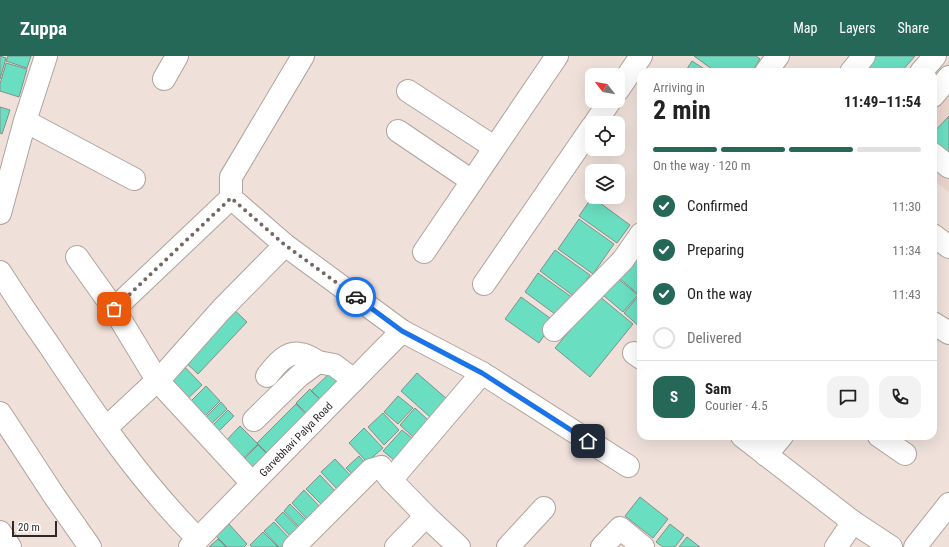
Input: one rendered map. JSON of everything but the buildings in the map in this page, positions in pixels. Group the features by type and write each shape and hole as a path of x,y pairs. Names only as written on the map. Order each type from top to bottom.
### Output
{"street":[{"path":"0,212 5,179 46,56"},
{"path":"164,79 177,56"},
{"path":"114,309 231,198 231,177 303,56"},
{"path":"424,252 557,56"},
{"path":"625,80 641,56"},
{"path":"769,68 778,56"},
{"path":"854,68 864,56"},
{"path":"924,68 935,56"},
{"path":"937,91 949,77"},
{"path":"408,91 494,147"},
{"path":"25,121 134,179"},
{"path":"398,132 472,181"},
{"path":"484,284 585,137"},
{"path":"937,157 949,167"},
{"path":"231,198 285,245 402,331 482,373 628,466"},
{"path":"937,238 949,247"},
{"path":"554,330 623,260 637,240"},
{"path":"106,428 157,380 221,310 285,245"},
{"path":"77,256 114,309 157,380 252,483"},
{"path":"0,272 79,391 194,543"},
{"path":"937,325 949,332"},
{"name":"Garvebhavi Palya Road","path":"194,543 402,331"},
{"path":"267,376 281,360 292,354 301,354 318,362 334,365 354,380"},
{"path":"254,420 299,376 318,362"},
{"path":"391,480 482,373"},
{"path":"0,414 90,547"},
{"path":"747,440 853,522 891,547"},
{"path":"766,455 779,440"},
{"path":"885,440 905,454"},
{"path":"294,547 371,470 381,467 391,480 458,547"},
{"path":"915,547 949,504"},
{"path":"508,547 544,508"},
{"path":"396,547 426,516"},
{"path":"836,547 853,522"},
{"path":"602,547 620,528 643,547"},
{"path":"0,532 10,547"}],"shaded area":[{"path":"949,61 949,192 937,183 937,74"}],"way so far":[{"path":"114,309 231,198 285,245 356,297"}],"route":[{"path":"356,297 402,331 482,373 588,441"}]}
